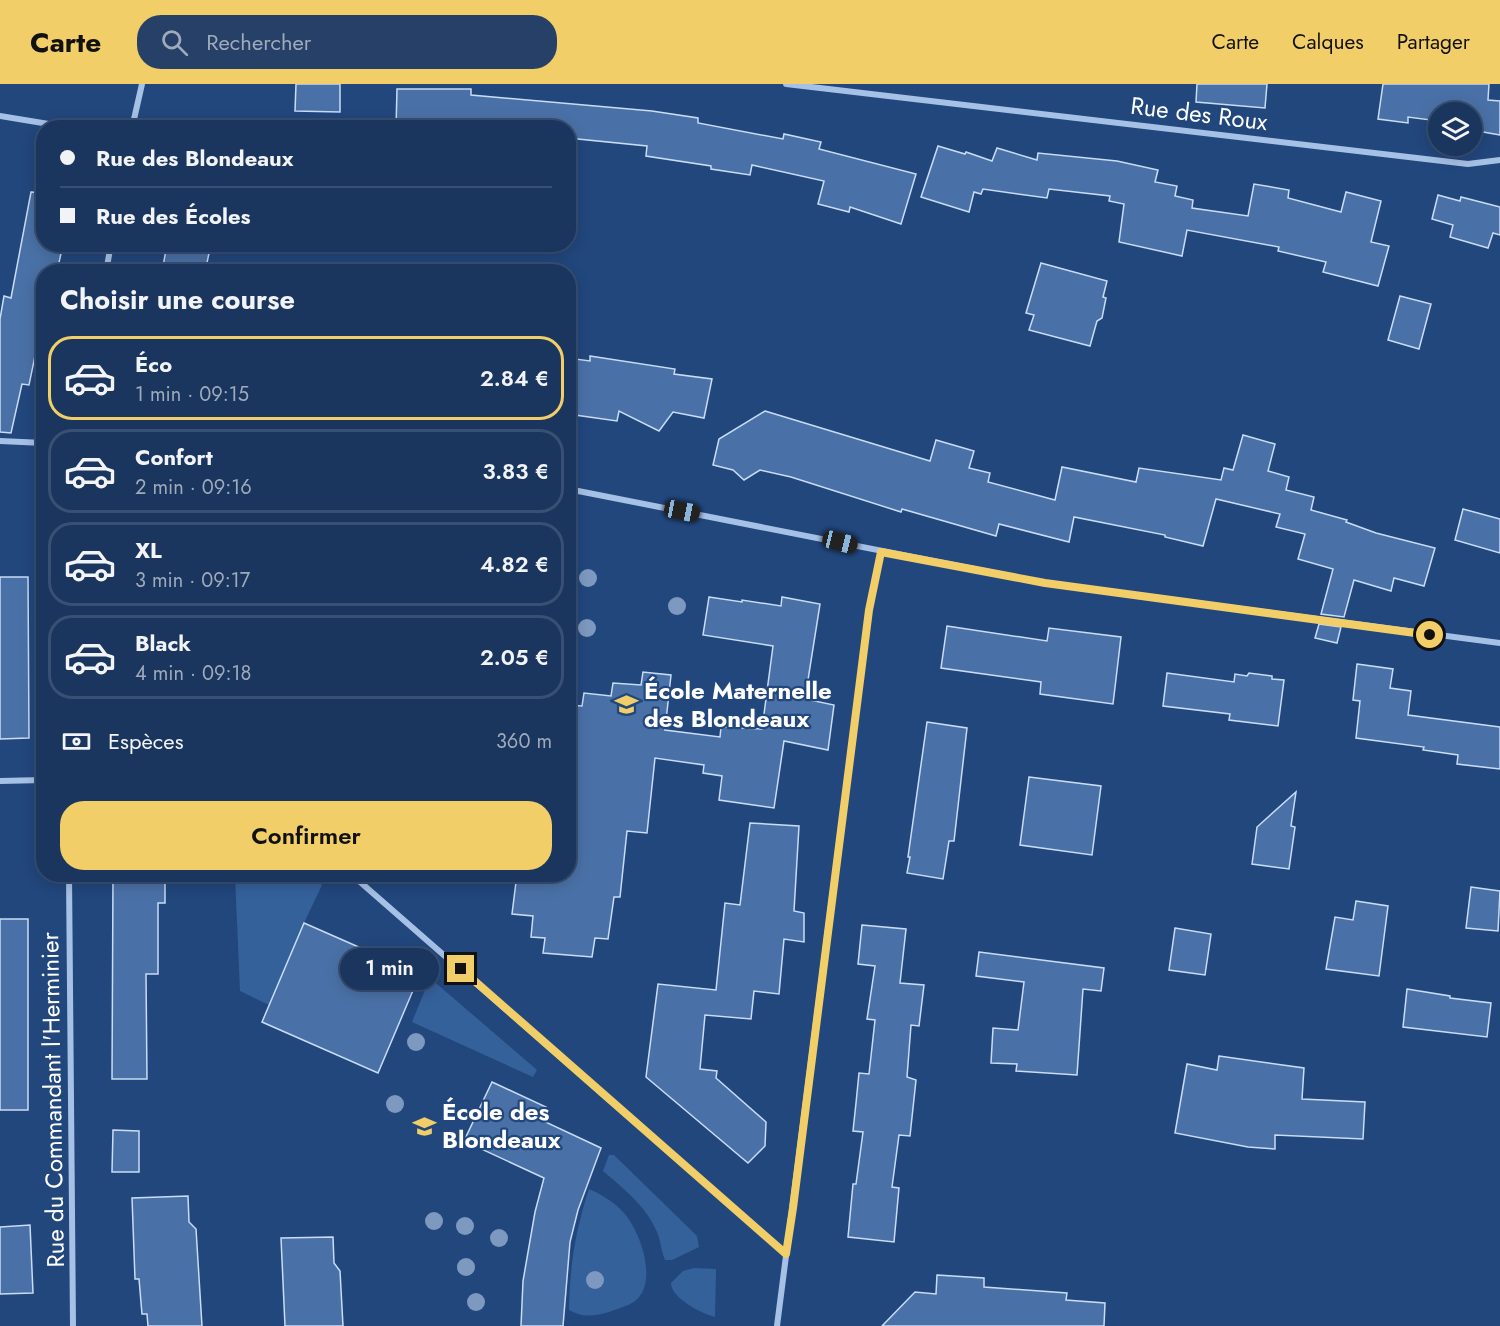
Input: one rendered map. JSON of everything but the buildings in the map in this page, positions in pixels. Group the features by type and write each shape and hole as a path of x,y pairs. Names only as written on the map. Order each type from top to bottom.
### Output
{"street":[{"path":"134,120 142,84"},
{"name":"Rue des Roux","path":"786,84 1468,164 1500,160"},
{"path":"0,116 36,122"},
{"path":"0,441 36,443"},
{"path":"576,491 1045,583 1500,644"},
{"path":"777,1326 869,610 881,552"},
{"path":"0,781 36,780"},
{"name":"Rue du Commandant l'Herminier","path":"69,882 73,1326"},
{"path":"360,882 786,1254"}],"shaded area":[{"path":"235,882 318,882 322,885 269,1005 240,991"},
{"path":"430,978 537,1070 533,1077 412,1022"},
{"path":"609,1155 614,1155 697,1236 699,1247 672,1260 665,1260 657,1232 647,1214 603,1171"},
{"path":"589,1189 611,1201 629,1220 641,1243 646,1282 635,1301 609,1312 589,1315 569,1310 574,1249"},
{"path":"694,1268 716,1269 715,1317 681,1300 672,1289 671,1283 683,1271"}],"place":[{"name":"École Maternelle des Blondeaux","path":"626,705"},
{"name":"École des Blondeaux","path":"424,1126"}],"route":[{"path":"461,969 786,1254 869,610 881,552 1045,583 1430,635"}]}
